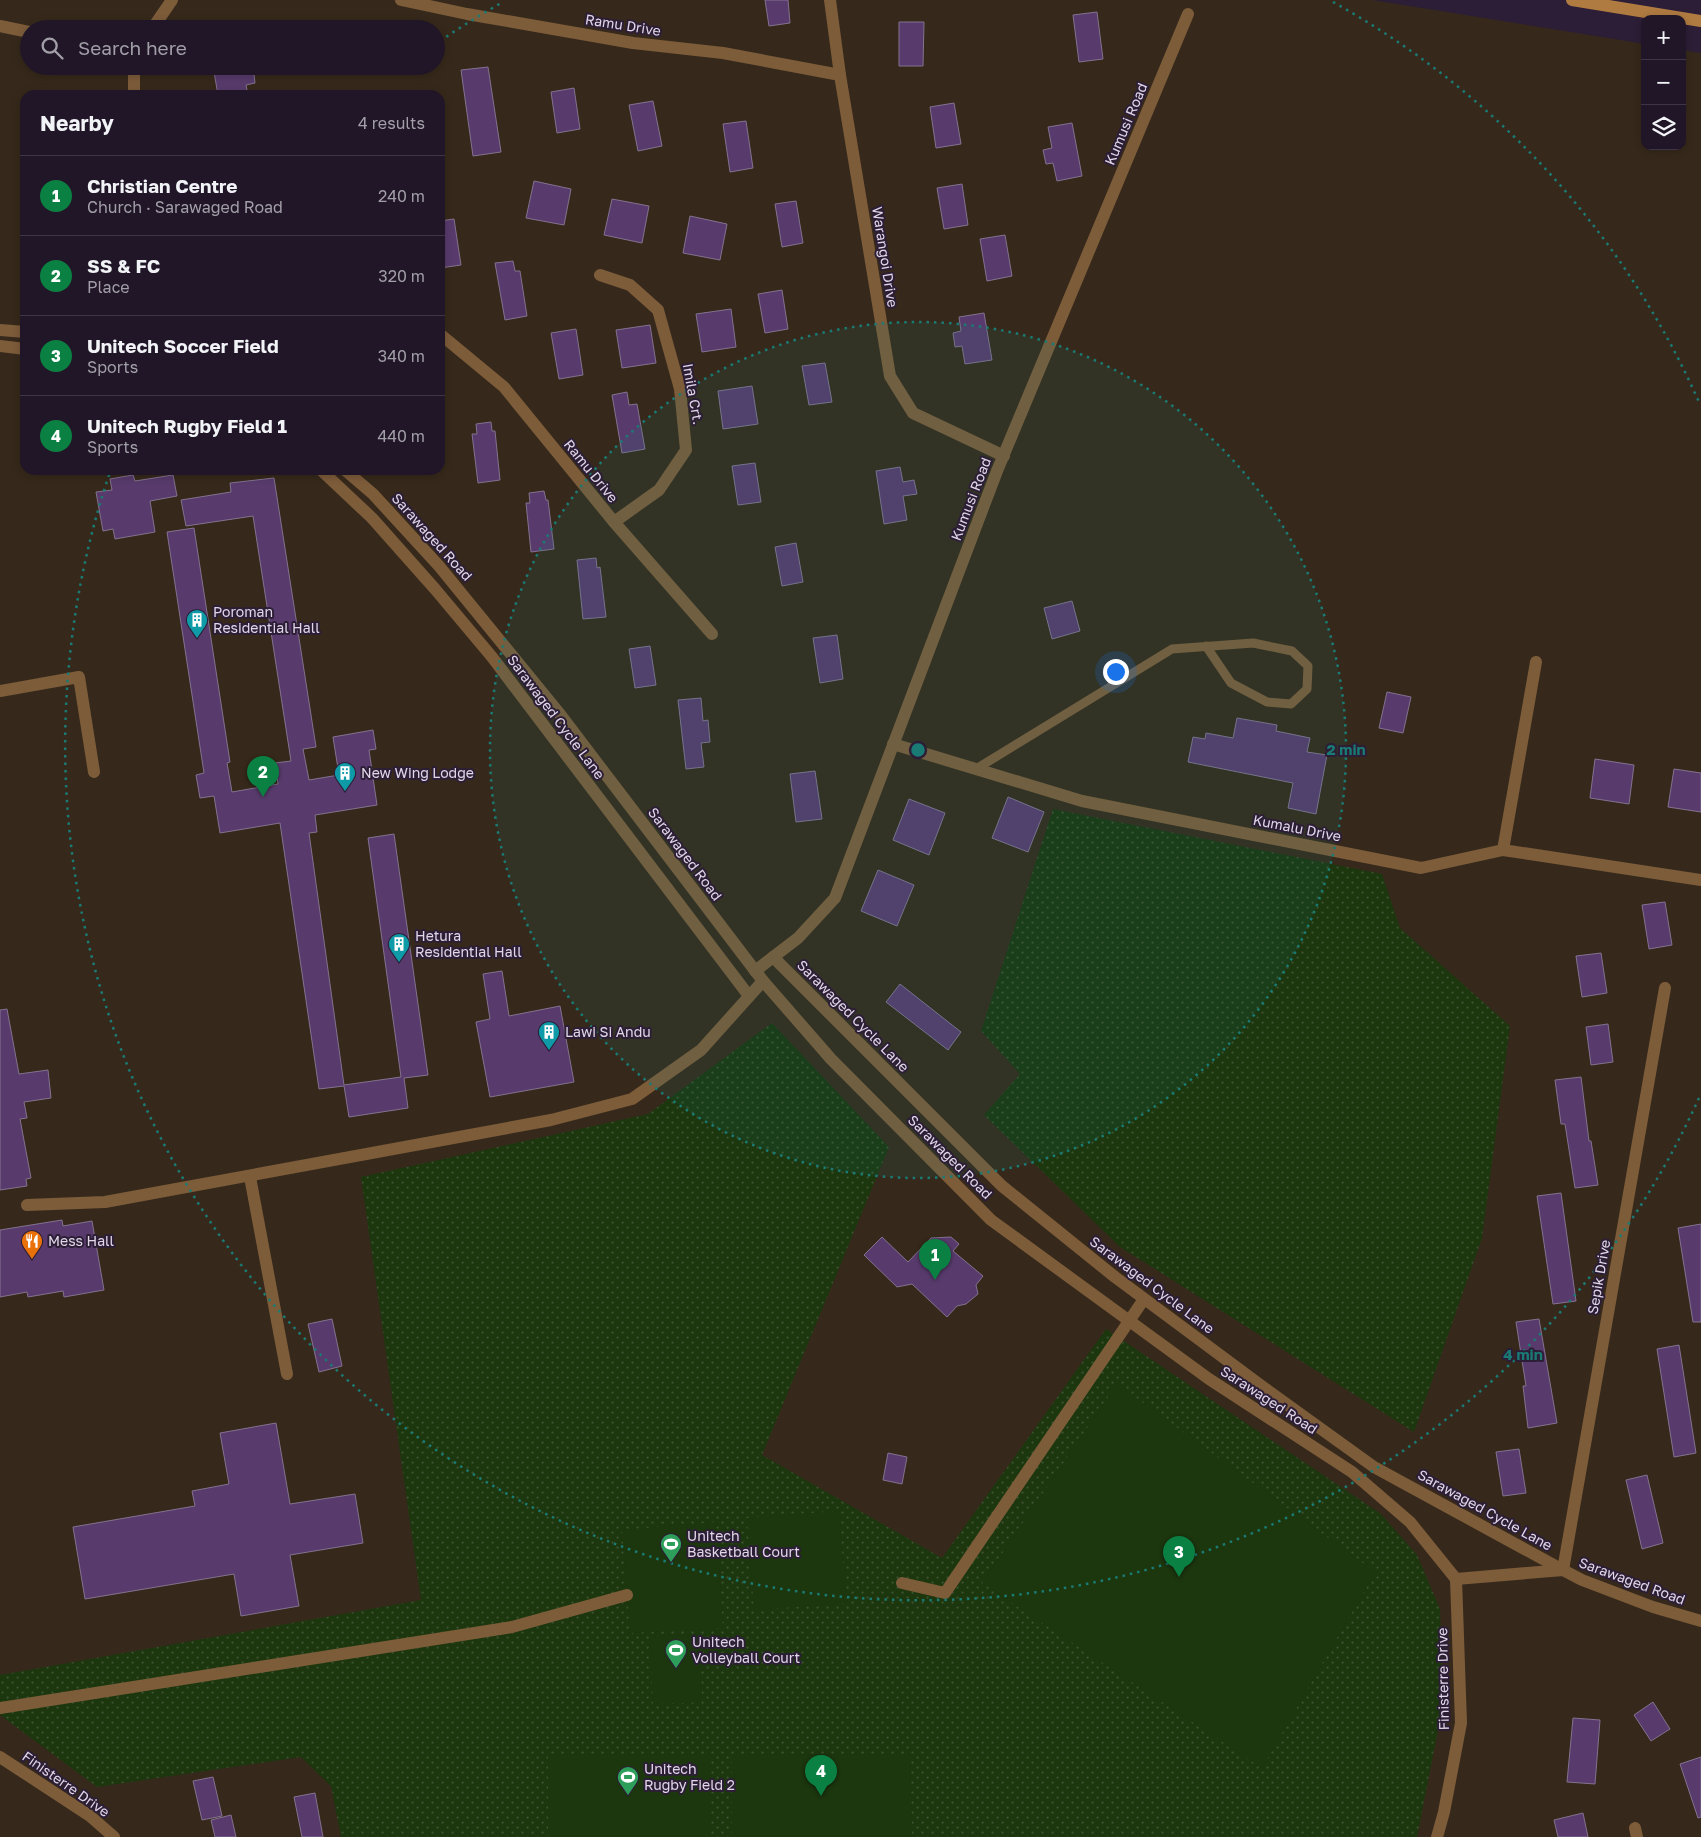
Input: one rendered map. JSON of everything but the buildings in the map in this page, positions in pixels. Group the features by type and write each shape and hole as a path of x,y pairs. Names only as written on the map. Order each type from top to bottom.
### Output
{"main road":[{"path":"1572,0 1701,20"}],"street":[{"path":"158,20 172,0"},
{"name":"Ramu Drive","path":"401,0 467,14 634,43 723,53 840,75"},
{"name":"Warangoi Drive","path":"830,0 840,75 890,376 913,413 1004,456"},
{"name":"Kumusi Road","path":"755,971 798,938 835,898 1004,456 1188,14"},
{"path":"0,26 20,30"},
{"path":"134,75 134,90"},
{"name":"Imila Crt.","path":"600,275 630,285 658,310 680,389 686,450 660,490 614,522"},
{"path":"0,330 20,332"},
{"name":"Ramu Drive","path":"445,338 504,387 614,522 712,634"},
{"path":"0,346 20,348"},
{"name":"Sarawaged Cycle Lane","path":"326,475 372,518 436,589 492,657 750,996"},
{"name":"Sarawaged Road","path":"351,475 373,494 439,566 559,713 763,981 832,1059 991,1220 1209,1379 1352,1472 1410,1522 1456,1579 1563,1570 1582,1580 1653,1607 1701,1621"},
{"path":"1503,850 1536,662"},
{"path":"0,691 79,677 94,772"},
{"name":"Kumalu Drive","path":"893,744 1082,801 1421,868 1503,850 1701,880"},
{"name":"Sarawaged Cycle Lane","path":"773,957 1002,1186 1144,1298 1374,1467 1563,1570"},
{"path":"27,1205 105,1202 250,1177 551,1120 632,1099 701,1050 763,981"},
{"path":"1563,1570 1665,988"},
{"path":"250,1177 287,1374"},
{"path":"902,1582 945,1593 1144,1298"},
{"name":"Finisterre Drive","path":"1437,1837 1462,1723 1456,1579"},
{"path":"0,1708 512,1627 627,1595"},
{"name":"Finisterre Drive","path":"0,1756 90,1816 114,1837"}],"lane":[{"path":"976,769 1172,648 1253,643 1292,651 1308,666 1307,689 1291,704 1267,702 1231,683 1206,646"}],"shaded area":[{"path":"0,0 1372,0 1641,43 1641,150 1686,150 1686,51 1701,53 1701,1837 0,1837"}],"green space":[{"path":"1053,809 1382,874 1400,928 1510,1026 1482,1238 1414,1432 1120,1247 984,1115 1020,1074 981,1031"},
{"path":"772,1023 889,1147 762,1455 942,1558 1106,1329 1381,1514 1417,1555 1440,1609 1443,1705 1417,1837 341,1837 331,1786 301,1757 97,1787 0,1715 0,1675 421,1600 361,1177 648,1114"},
{"path":"1117,1384 1375,1572 1262,1768 982,1583"},
{"path":"839,1511 846,1603 754,1610 747,1518"},
{"name":"Unitech Basketball Court","path":"716,1522 723,1628 630,1633 622,1530"},
{"name":"Unitech Volleyball Court","path":"699,1635 702,1702 653,1704 650,1637"},
{"name":"Unitech Rugby Field 2","path":"548,1754 709,1755 709,1837 548,1837"},
{"path":"732,1754 910,1755 912,1837 732,1837"}],"place":[{"name":"Poroman Residential Hall","path":"197,639"},
{"name":"New Wing Lodge","path":"345,792"},
{"name":"SS & FC","path":"263,797"},
{"name":"Hetura Residential Hall","path":"399,963"},
{"name":"Lawi Si Andu","path":"549,1051"},
{"name":"Mess Hall","path":"32,1260"},
{"name":"Christian Centre","path":"935,1280"},
{"name":"Unitech Basketball Court","path":"671,1563"},
{"name":"Unitech Soccer Field","path":"1179,1577"},
{"name":"Unitech Volleyball Court","path":"676,1669"},
{"name":"Unitech Rugby Field 2","path":"628,1796"},
{"name":"Unitech Rugby Field 1","path":"821,1796"}]}
